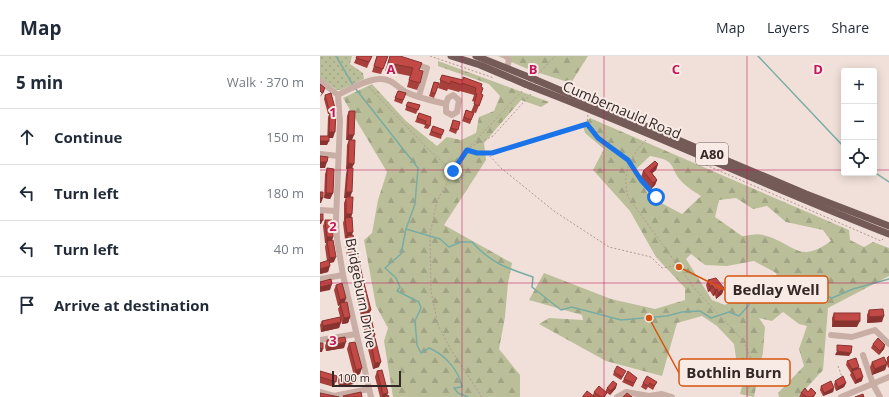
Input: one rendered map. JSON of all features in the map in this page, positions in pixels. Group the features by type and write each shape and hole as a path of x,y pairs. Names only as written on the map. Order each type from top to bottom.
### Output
{"main road":[{"name":"Cumbernauld Road","path":"451,56 480,65 530,84 889,226"},
{"name":"Cumbernauld Road","path":"481,57 507,68 530,84 802,200 871,227 888,236"}],"street":[{"path":"506,56 509,60 507,68"},
{"path":"404,61 427,68 419,96"},
{"path":"320,81 338,95 363,84 384,79 394,83 406,92 446,104"},
{"name":"Bridgeburn Drive","path":"338,95 340,122 336,211 337,239 343,275 371,397"},
{"path":"320,154 338,156"},
{"path":"320,210 336,211"},
{"path":"320,279 343,275"},
{"path":"831,335 852,337 875,330 889,344"},
{"path":"320,340 356,334"},
{"path":"863,355 873,384 880,397"},
{"path":"841,397 889,377"},
{"path":"320,392 334,396 369,389"},
{"path":"617,397 626,392 649,396 662,394 672,397"}],"path":[{"path":"430,56 494,78"},
{"path":"482,397 450,348 438,324 431,291 430,234 437,202 453,171 468,149 556,56"},
{"path":"363,84 429,150 453,171"},
{"path":"468,149 493,136 530,84"},
{"path":"590,109 586,122 587,124 598,138 628,160 641,180 656,197"},
{"path":"468,149 477,153 487,153 587,124"},
{"path":"646,139 634,153 627,168 625,182 628,197 695,289 722,316 744,342 753,364 747,397"},
{"path":"487,153 501,168 533,196 609,246 651,257 662,268 678,265"},
{"path":"704,164 882,241 888,236"},
{"path":"838,366 844,380"}],"green space":[{"path":"320,56 352,56 350,64 363,73 364,79 341,90 337,90 320,78"},
{"path":"498,56 588,56 571,83 530,70"},
{"path":"438,61 549,102 541,107 521,100 484,143 486,160 444,225 512,263 499,349 520,375 520,397 393,397 384,341 388,328 376,306 364,240 372,233 378,200 387,172 343,98 372,84 406,121 437,146 447,137 461,140 476,133 479,117 494,111 500,96 489,84 438,66"},
{"path":"590,118 849,230 850,240 864,247 873,242 889,248 889,276 828,308 823,370 798,397 779,397 778,393 804,366 799,349 807,326 799,324 783,312 772,321 759,318 765,327 763,352 754,397 740,394 744,379 737,365 734,344 717,326 702,316 677,323 662,376 606,361 539,324 549,318 583,320 582,315 529,300 544,273 611,299 655,309 685,300 685,288 656,257 630,211 593,170 604,149 585,133 583,126","holes":["650,156 666,160 672,165 675,173 683,183 701,196 682,214 650,197 634,171","736,198 753,209 767,206 786,222 823,230 831,241 820,248 803,252 761,234 742,236 715,217 719,200","691,254 705,265 727,266 754,261 776,273 778,280 750,289 725,305 712,300 686,259"]}],"building":[{"path":"357,56 372,56 369,62 356,58"},
{"path":"377,56 388,56 383,69 374,66"},
{"path":"390,56 400,56 422,63 419,70 423,71 420,83 409,80 413,68 388,63"},
{"path":"442,75 463,80 463,77 482,84 481,87 483,88 481,94 483,95 479,106 474,104 477,94 475,93 476,88 451,81 450,84 440,80"},
{"path":"434,82 439,83 435,94 431,92"},
{"path":"320,84 325,88 322,93 320,91"},
{"path":"398,91 406,93 403,100 395,98"},
{"path":"331,93 335,108 329,110 325,95"},
{"path":"408,102 420,105 418,110 406,106"},
{"path":"466,110 474,113 471,120 464,117"},
{"path":"349,111 355,111 354,135 348,135"},
{"path":"330,112 336,112 335,132 329,132"},
{"path":"419,113 431,117 430,126 425,124 426,121 417,118"},
{"path":"453,120 460,122 458,130 451,128"},
{"path":"433,126 444,130 442,135 431,131"},
{"path":"320,136 329,136 329,141 320,141"},
{"path":"349,140 355,140 354,164 348,163"},
{"path":"320,156 328,157 327,162 320,162"},
{"path":"655,161 658,164 650,171 657,180 653,183 643,171"},
{"path":"327,168 334,169 333,193 326,193"},
{"path":"348,168 353,168 352,192 346,192"},
{"path":"320,192 323,192 323,198 320,197"},
{"path":"346,197 353,197 352,214 346,214"},
{"path":"320,214 323,214 323,220 320,220"},
{"path":"352,217 353,232 347,233 345,218"},
{"path":"325,220 332,220 333,237 327,237"},
{"path":"353,235 356,250 349,251 347,236"},
{"path":"333,240 336,257 330,258 327,241"},
{"path":"357,253 363,279 357,280 350,254"},
{"path":"329,260 330,266 320,269 320,263"},
{"path":"716,278 724,288 718,293 717,289 715,290 712,285 710,287 708,280"},
{"path":"331,279 332,284 320,287 320,282"},
{"path":"342,283 346,298 340,300 336,285"},
{"path":"364,283 371,310 363,311 357,284"},
{"path":"347,302 350,317 344,318 340,303"},
{"path":"883,309 884,316 869,317 869,310"},
{"path":"834,313 860,313 860,321 834,321"},
{"path":"370,314 375,335 369,337 364,315"},
{"path":"340,317 341,322 323,326 322,321"},
{"path":"345,337 346,342 328,346 327,340"},
{"path":"375,338 381,362 375,363 370,339"},
{"path":"878,338 885,345 880,351 873,344"},
{"path":"355,342 362,368 356,370 349,343"},
{"path":"320,343 323,343 323,349 320,348"},
{"path":"837,345 852,346 851,353 837,351"},
{"path":"884,357 887,364 875,369 872,362"},
{"path":"856,358 859,367 852,369 847,361"},
{"path":"617,366 626,371 622,377 614,372"},
{"path":"860,368 863,377 856,380 852,371"},
{"path":"382,370 388,393 383,394 377,371"},
{"path":"320,371 337,376 336,382 320,377"},
{"path":"628,371 637,378 634,383 624,379"},
{"path":"353,374 355,380 340,383 339,377"},
{"path":"647,376 657,382 654,386 650,383 648,386 643,383"},
{"path":"843,376 846,383 838,387 835,381"},
{"path":"613,381 617,384 611,391 607,388"},
{"path":"831,381 834,388 824,393 821,386"},
{"path":"599,386 607,393 603,397 594,392"},
{"path":"805,388 808,392 811,388 816,393 812,397 807,397 801,393"},
{"path":"587,391 595,397 583,397"},
{"path":"361,392 362,397 343,396"},
{"path":"320,393 339,397 320,397"},
{"path":"627,393 632,397 623,397"},
{"path":"863,394 864,397 855,397"}],"waterway":[{"path":"336,56 353,85"},
{"path":"758,56 841,144"},
{"path":"355,88 418,168 415,204 406,229 401,254 385,268 396,278 400,287 397,291 419,302 421,308 415,321 417,345 421,353 429,348 445,358 458,375 462,387 454,388 458,393 468,397"},
{"path":"877,174 889,182"},
{"path":"406,229 440,239 449,247 461,242 472,242 493,260 515,271 533,277 532,287 561,310 572,307 621,320 667,316 682,312 700,311 711,318 729,312 739,316 749,305 757,286 766,283 787,290 815,293 832,298 853,289 889,279"}],"place":[{"name":"Bedlay Well","path":"679,267"},
{"name":"Bothlin Burn","path":"649,318"}],"route":[{"path":"453,171 462,154 467,150 477,153 492,153 587,124 598,138 628,160 641,180 656,197"}]}
